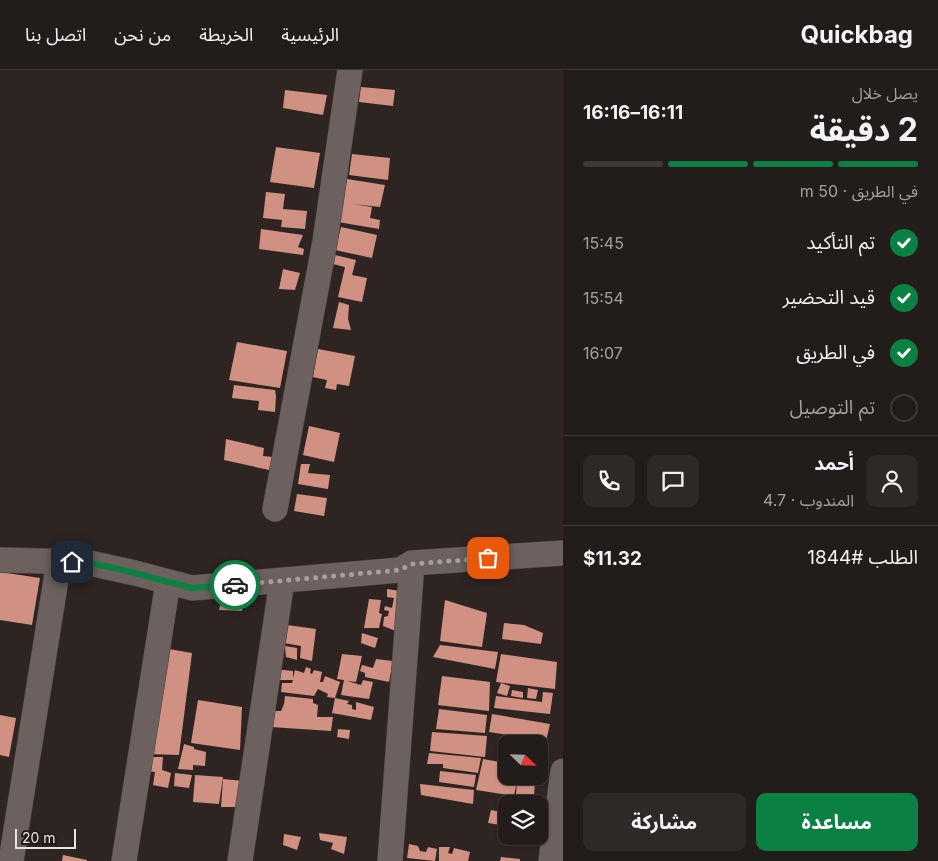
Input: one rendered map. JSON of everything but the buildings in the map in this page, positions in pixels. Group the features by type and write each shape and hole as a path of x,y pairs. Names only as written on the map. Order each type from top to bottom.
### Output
{"street":[{"path":"275,509 325,241 350,70"},
{"path":"0,560 85,562 192,588 400,570 412,564 563,552"},
{"path":"11,861 59,561"},
{"path":"390,861 412,564"},
{"path":"240,861 282,580"},
{"path":"124,861 168,582"},
{"path":"551,861 563,771"}],"way so far":[{"path":"235,585 400,570 412,564 488,558"}],"route":[{"path":"72,562 85,562 119,569 192,588 235,585"}]}
